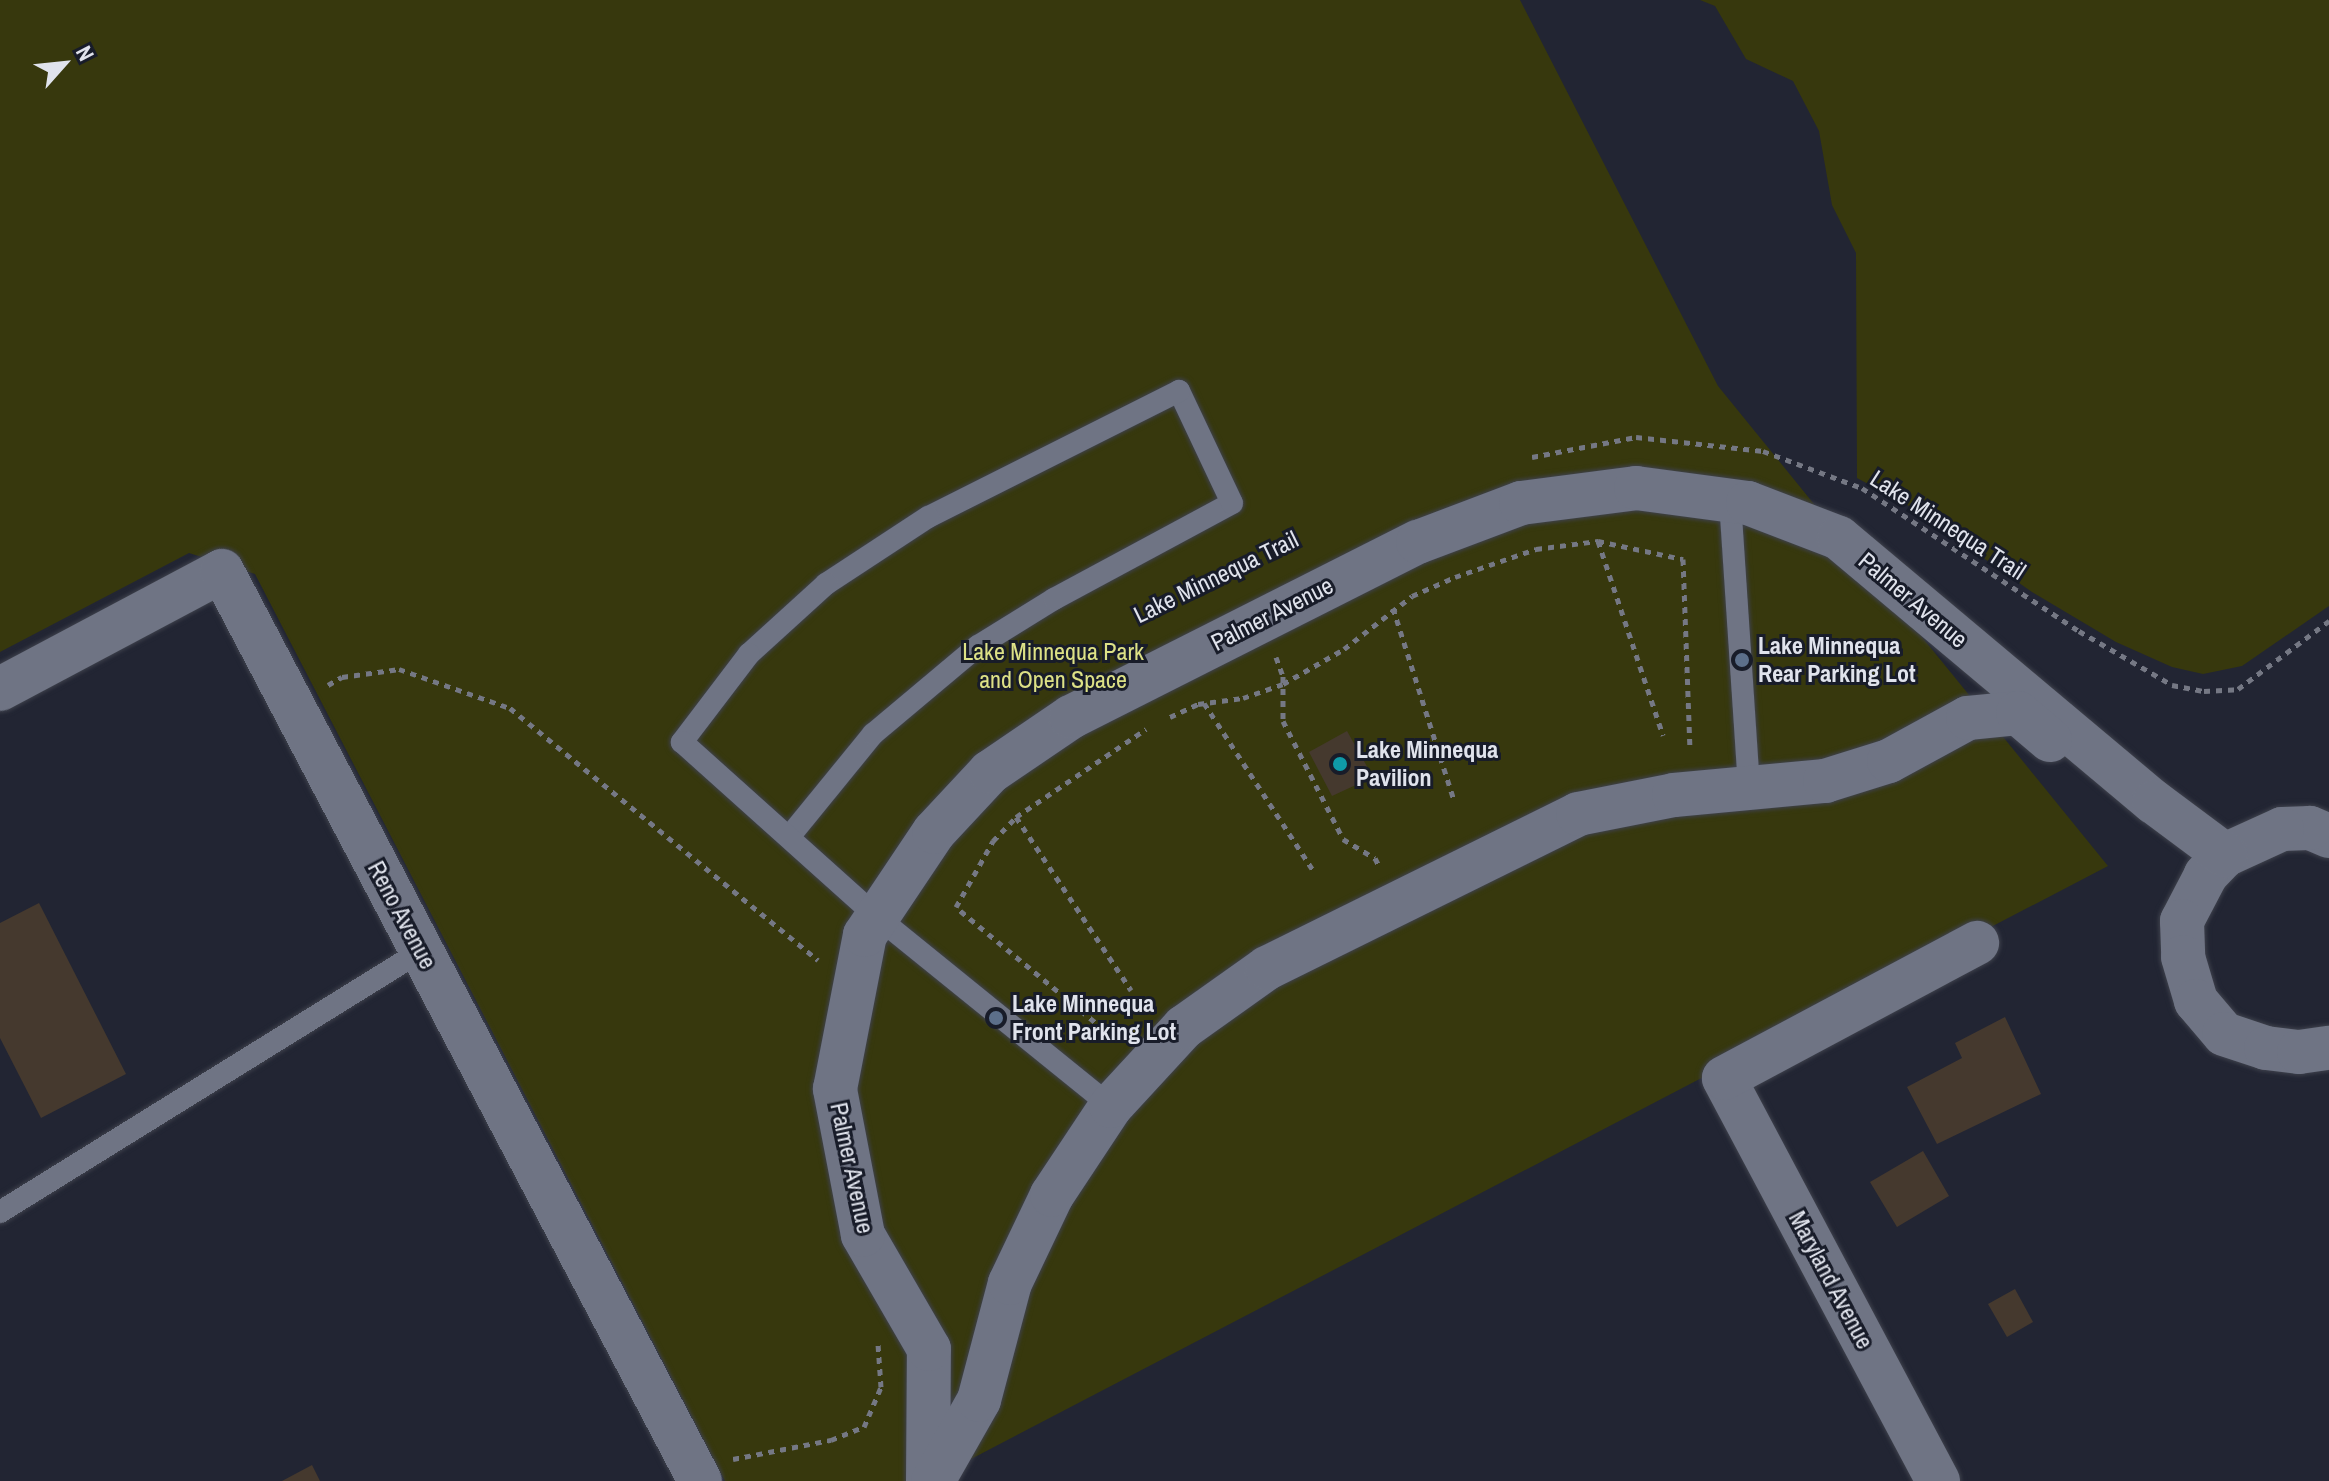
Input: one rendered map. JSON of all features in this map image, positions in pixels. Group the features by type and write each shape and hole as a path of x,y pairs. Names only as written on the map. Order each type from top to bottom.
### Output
{"street":[{"name":"Palmer Avenue","path":"931,1481 929,1349 863,1235 835,1089 865,935 934,832 990,772 1071,717 1418,542 1521,503 1636,488 1730,501 1839,538 2154,802 2215,865"},
{"name":"Reno Avenue","path":"0,689 222,571 696,1474"},
{"name":"Palmer Avenue","path":"931,1481 979,1400 1010,1283 1052,1195 1111,1106 1184,1027 1267,968 1578,814 1749,786 1825,781 1889,761 1968,718 2018,713 2215,865"},
{"path":"2329,836 2310,828 2282,829 2215,865 2182,921 2183,957 2196,1001 2224,1034 2266,1048 2299,1052 2329,1048"},
{"name":"Maryland Avenue","path":"1938,1481 1724,1078 1977,943"}],"lane":[{"path":"789,837 873,734 967,654 1054,599 1232,503 1179,391 928,517 826,584 749,654 682,742 876,916 1111,1106"},
{"path":"1730,501 1749,786"},
{"path":"0,1212 421,951"}],"path":[{"name":"Lake Minnequa Trail","path":"1519,460 1636,437 1763,451 1862,488 2079,631 2172,685 2238,689 2329,621"},
{"path":"1598,541 1663,735"},
{"path":"1165,719 1204,703 1243,698 1283,684 1344,649 1393,608 1455,577 1536,549 1598,541 1683,559 1690,747"},
{"path":"1393,608 1454,800"},
{"path":"1262,618 1283,684 1283,721 1343,839 1375,858 1398,903"},
{"path":"291,704 342,677 399,669 510,708 822,963"},
{"path":"1204,703 1314,872"},
{"path":"1113,1037 956,907 993,841 1016,817 1102,754 1154,724"},
{"path":"1016,817 1131,990"},
{"path":"819,975 826,950"},
{"path":"696,1474 831,1440 864,1427 881,1387 877,1341"}],"green space":[{"name":"Lake Minnequa Park and Open Space","path":"0,0 1520,0 1718,386 2108,866 929,1481 725,1481 255,574 189,553 0,652"},
{"path":"1700,0 2329,0 2329,606 2242,666 2203,674 2172,667 2116,642 2032,592 1909,506 1857,478 1856,253 1832,205 1819,131 1793,81 1746,59 1715,6"}],"building":[{"name":"Lake Minnequa Pavilion","path":"1347,731 1373,777 1332,796 1309,752"},
{"path":"39,903 126,1074 41,1118 0,1038 0,923"},
{"path":"2005,1017 2041,1094 1937,1144 1907,1087 1962,1058 1955,1043"},
{"path":"1923,1151 1949,1196 1897,1227 1870,1182"},
{"path":"2015,1289 2033,1322 2007,1337 1988,1304"},
{"path":"312,1465 320,1481 282,1481"}],"place":[{"name":"Lake Minnequa Rear Parking Lot","path":"1742,660"},
{"name":"Lake Minnequa Pavilion","path":"1340,764"},
{"name":"Lake Minnequa Front Parking Lot","path":"996,1018"}]}
